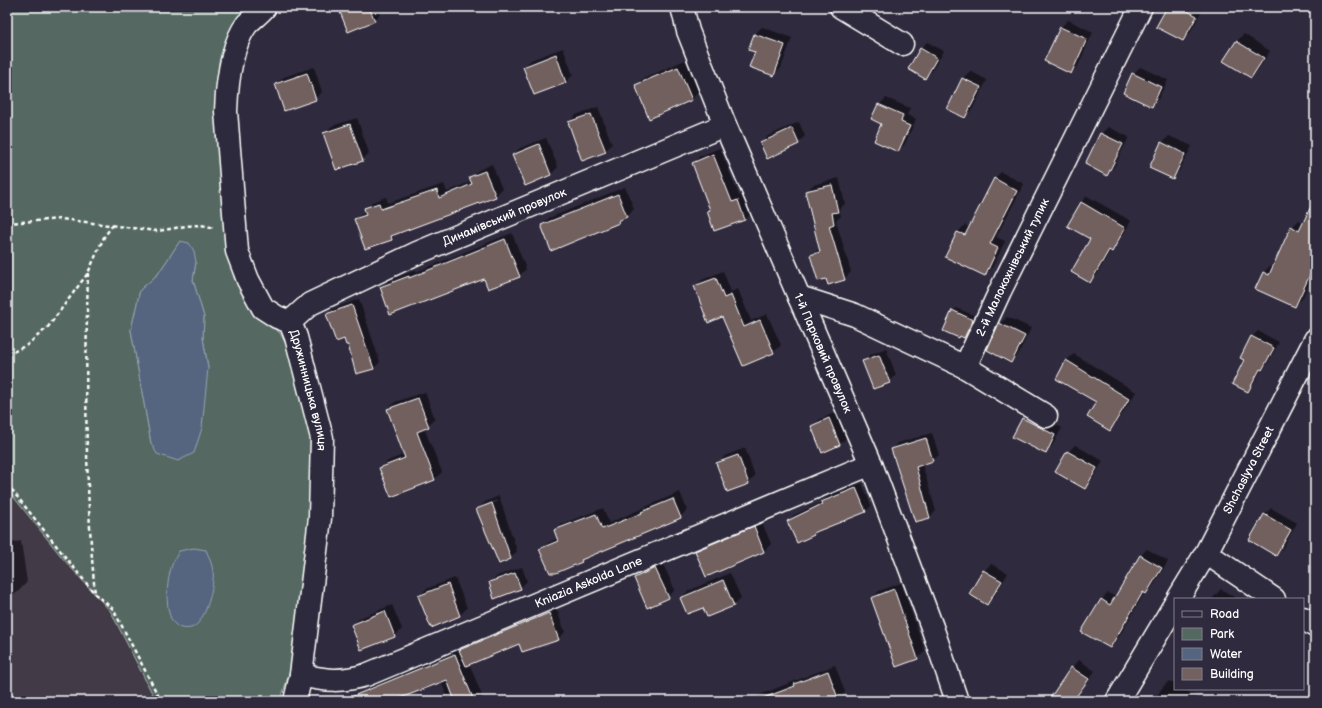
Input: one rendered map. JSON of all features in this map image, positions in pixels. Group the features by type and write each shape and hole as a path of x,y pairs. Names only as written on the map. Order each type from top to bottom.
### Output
{"street":[{"name":"Дружинницька вулиця","path":"265,7 247,25 233,54 227,90 226,111 237,251 263,308 290,322 296,337 322,438 320,518 301,675 295,701"},
{"name":"1-й Парковий провулок","path":"682,7 688,31 725,124 871,464 932,627 957,701"},
{"path":"841,7 902,44"},
{"name":"2-й Малокохнівський тупик","path":"965,367 1003,284 1141,7"},
{"name":"Динамівський провулок","path":"290,322 310,304 417,253 725,124"},
{"path":"799,297 855,315 965,367 1046,416"},
{"name":"Shchaslyva Street","path":"1179,598 1206,553 1315,341"},
{"name":"Kniazia Askolda Lane","path":"301,675 321,680 348,680 366,675 871,464"},
{"path":"1206,553 1273,598"},
{"path":"1117,701 1174,606"},
{"path":"1304,619 1315,626"}],"path":[{"path":"7,223 61,219 157,231 184,225 206,225 235,233"},
{"path":"7,355 27,344 48,328 88,273 104,237 112,226"},
{"path":"88,273 86,416 89,537 95,594"},
{"path":"7,484 95,594 112,609 161,701"}],"shaded area":[{"path":"7,489 65,561 111,612 156,701 7,701"}],"green space":[{"path":"7,7 255,7 236,25 219,62 215,104 234,278 244,298 267,323 280,333 293,358 313,443 308,551 295,657 280,701 156,701 111,612 65,561 7,489","holes":["180,241 196,262 193,280 204,317 203,338 208,368 151,443 131,330 140,290 158,274"]}],"water":[{"path":"180,241 189,243 194,251 196,262 193,280 204,317 203,338 208,368 202,428 194,453 178,461 157,454 151,443 131,330 140,290 158,274"},
{"path":"194,548 206,550 213,568 213,584 201,619 191,628 181,628 174,623 170,615 167,594 168,583 172,565 179,551"}],"building":[{"path":"338,7 369,7 375,21 348,32"},
{"path":"1167,7 1180,7 1197,16 1183,41 1156,27"},
{"path":"1060,27 1087,39 1071,74 1044,61"},
{"path":"754,34 785,45 774,76 749,67 755,52 748,50"},
{"path":"1236,41 1264,58 1251,78 1223,61"},
{"path":"920,48 937,58 925,79 908,69"},
{"path":"556,54 566,83 534,95 523,67"},
{"path":"678,67 692,100 649,119 635,85"},
{"path":"307,73 316,100 284,111 275,84"},
{"path":"1132,73 1161,87 1152,107 1123,93"},
{"path":"962,78 981,87 965,118 947,109"},
{"path":"878,104 903,115 901,122 910,126 898,152 874,141 881,124 871,119"},
{"path":"591,114 606,152 582,161 568,122"},
{"path":"350,124 363,161 336,170 323,133"},
{"path":"792,128 799,144 767,159 760,143"},
{"path":"1100,133 1123,144 1107,176 1085,164"},
{"path":"1161,142 1185,154 1173,179 1149,168"},
{"path":"539,144 551,175 525,186 512,155"},
{"path":"713,154 732,202 738,200 745,220 714,231 707,211 710,210 692,163"},
{"path":"485,171 496,197 391,236 392,240 365,249 354,219 366,215 364,208 379,203 381,209 437,190 439,198 472,184 469,177"},
{"path":"994,178 1017,191 990,244 998,248 985,276 945,257 957,232 965,235"},
{"path":"832,185 838,212 832,213 834,224 829,226 845,280 828,285 826,279 818,281 810,255 820,252 805,191"},
{"path":"618,194 627,217 618,221 619,223 551,251 541,225"},
{"path":"1315,198 1315,264 1295,307 1255,289 1263,272 1269,275 1291,226 1299,231"},
{"path":"1081,202 1125,228 1112,252 1109,250 1090,283 1071,272 1090,239 1067,226"},
{"path":"505,239 520,277 488,289 484,279 390,315 380,287 409,276 409,278"},
{"path":"716,278 724,298 731,295 744,327 760,320 774,353 743,366 722,317 708,323 694,286"},
{"path":"352,305 374,369 356,374 348,345 346,345 344,339 336,342 326,314"},
{"path":"952,310 973,320 964,338 960,336 959,338 943,331"},
{"path":"999,323 1025,336 1011,363 987,350"},
{"path":"1251,336 1274,348 1262,370 1260,369 1248,392 1232,384 1244,360 1240,358"},
{"path":"879,355 890,383 873,389 862,361"},
{"path":"1066,360 1129,399 1110,431 1087,417 1096,402 1056,379"},
{"path":"418,398 429,427 417,432 435,480 391,497 379,468 405,458 387,409"},
{"path":"829,418 840,445 822,453 811,426"},
{"path":"1022,418 1055,435 1046,454 1012,437"},
{"path":"926,438 933,461 916,467 930,518 915,522 891,449"},
{"path":"1067,451 1097,468 1085,489 1055,472"},
{"path":"738,455 749,484 727,492 716,463"},
{"path":"856,488 866,512 813,533 814,535 797,543 787,521 822,504 821,502"},
{"path":"673,499 681,518 581,560 582,562 556,573 550,573 539,549 558,541 554,530 596,514 602,529"},
{"path":"492,503 511,559 499,564 476,509"},
{"path":"1264,514 1291,530 1276,556 1249,540"},
{"path":"754,526 764,552 706,577 695,551"},
{"path":"1140,555 1162,568 1146,594 1143,592 1110,648 1081,632 1101,599 1110,605"},
{"path":"655,568 669,598 647,608 634,578"},
{"path":"983,570 1002,581 987,605 969,594"},
{"path":"515,573 521,589 494,599 489,582"},
{"path":"723,580 734,606 707,617 703,608 687,614 680,598"},
{"path":"448,584 460,616 431,628 418,596"},
{"path":"894,589 918,659 896,667 871,598"},
{"path":"385,611 395,637 361,650 351,625"},
{"path":"549,613 559,640 522,652 519,644 466,666 459,650"},
{"path":"455,654 474,701 455,701 447,680 393,701 341,701"},
{"path":"1071,667 1089,679 1073,701 1048,701"},
{"path":"828,671 839,701 758,700 795,686 794,684"}]}
